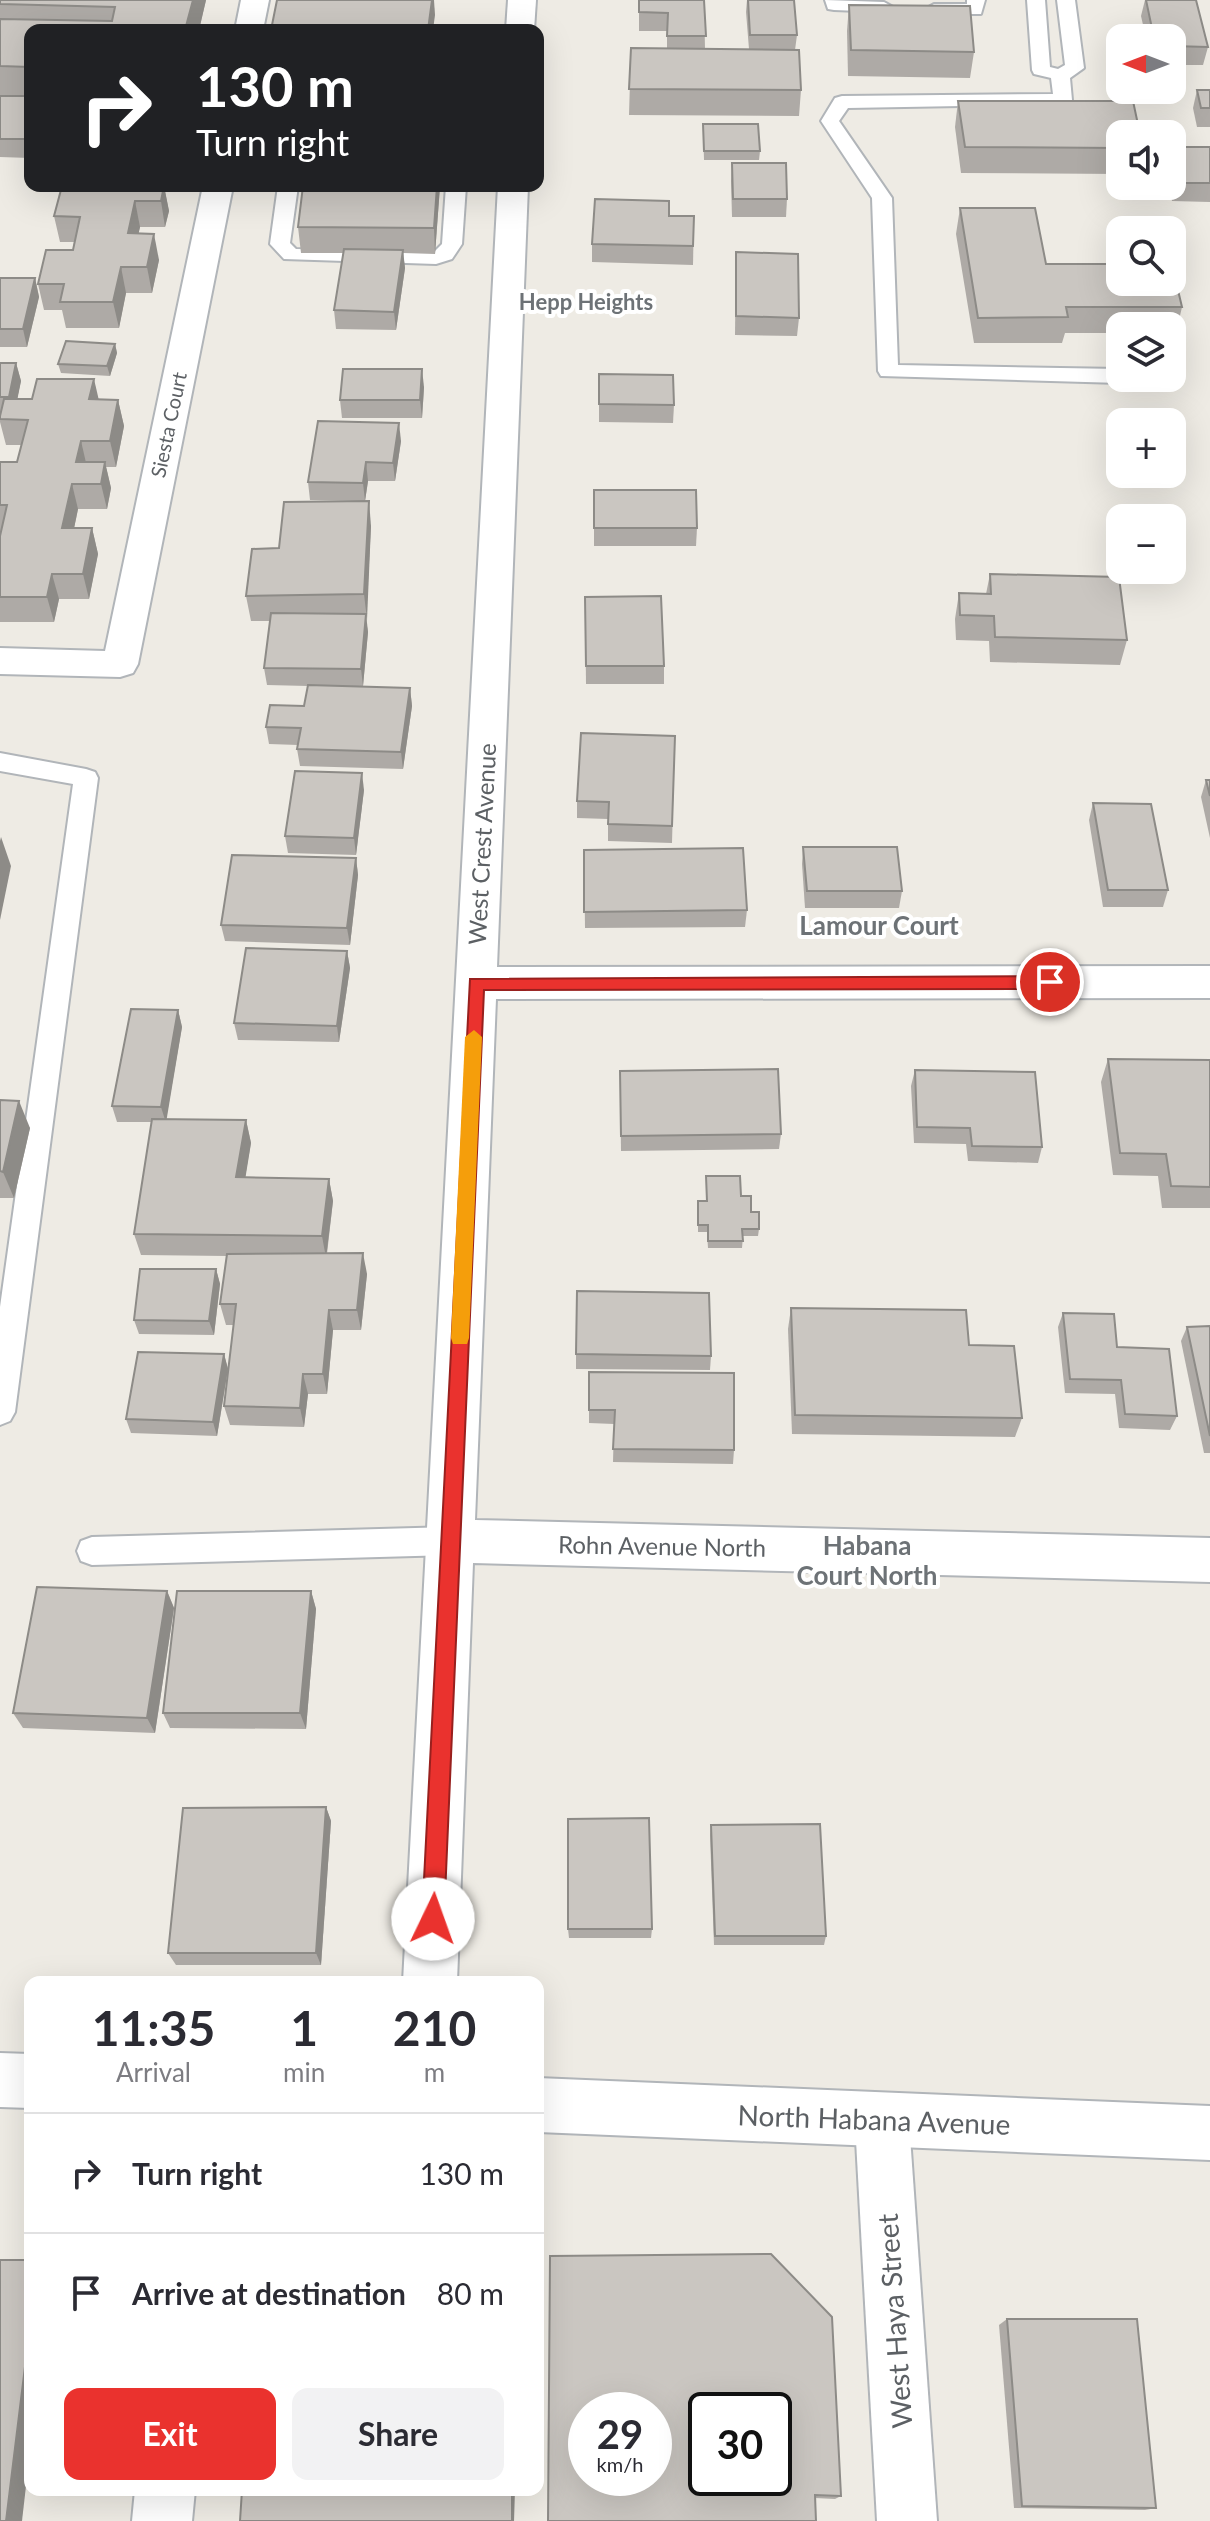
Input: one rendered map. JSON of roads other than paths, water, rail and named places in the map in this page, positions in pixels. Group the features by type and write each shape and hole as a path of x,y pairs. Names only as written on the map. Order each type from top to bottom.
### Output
{"street":[{"path":"250,24 255,0"},
{"path":"520,24 522,0"},
{"name":"Siesta Court","path":"0,661 120,664 217,192"},
{"name":"West Crest Avenue","path":"430,1976 513,192"},
{"path":"476,983 1210,982"},
{"name":"Rohn Avenue North","path":"451,1541 1210,1560"},
{"path":"0,2080 24,2081"},
{"name":"North Habana Avenue","path":"544,2105 882,2122 1210,2133"},
{"name":"West Haya Street","path":"882,2122 907,2521"},
{"path":"162,2521 164,2496"}],"lane":[{"path":"834,0 834,5 975,10 976,0"},
{"path":"1036,0 1041,70 1060,75 1075,68 1066,0"},
{"path":"1060,75 1063,100 842,102 830,121 882,198 888,371 1106,376"},
{"path":"287,192 280,244 291,255 422,258 445,255 452,244 456,192"},
{"path":"0,762 86,778 0,1412"},
{"path":"92,1551 451,1541"}],"district":[{"name":"Hepp Heights","path":"586,302"},
{"name":"Lamour Court","path":"879,926"},
{"name":"Habana Court North","path":"867,1561"}]}
